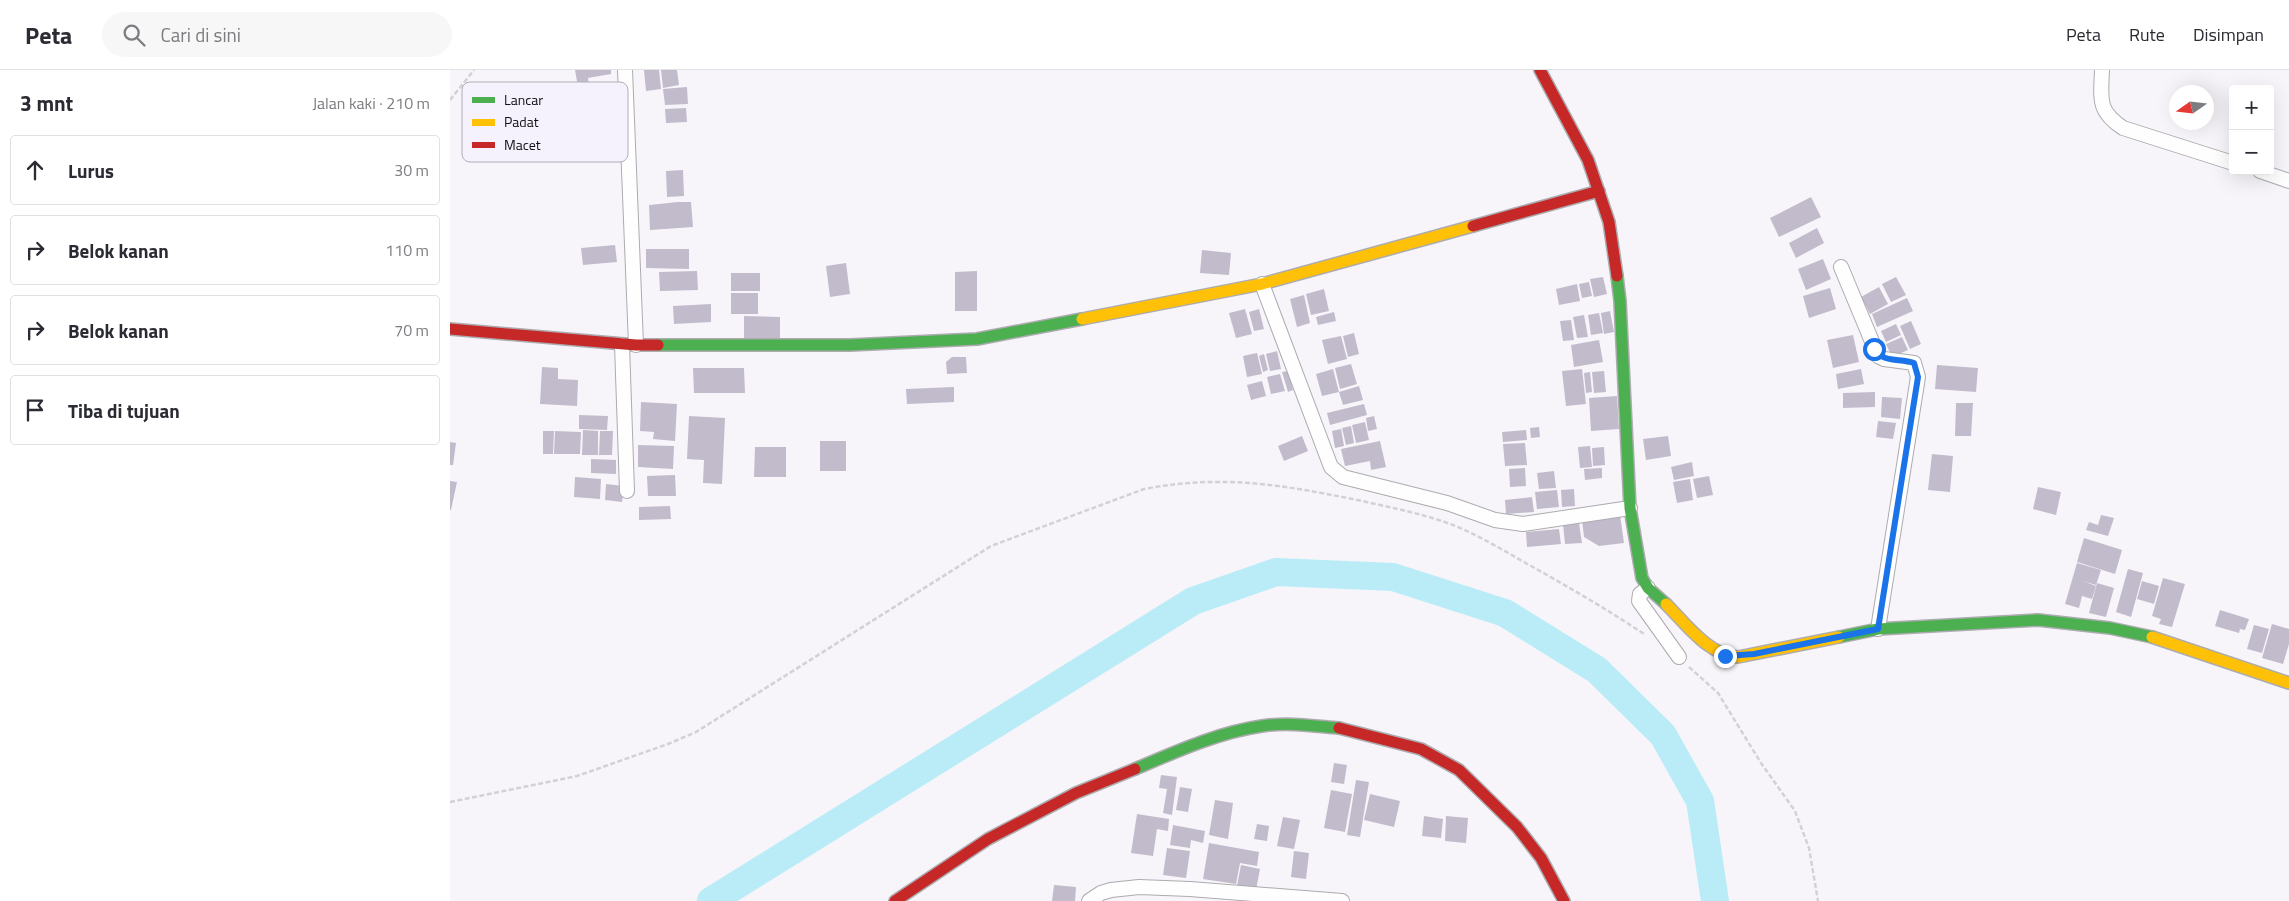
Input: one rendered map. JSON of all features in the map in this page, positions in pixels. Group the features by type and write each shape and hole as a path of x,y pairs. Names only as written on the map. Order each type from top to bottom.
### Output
{"street":[{"path":"1540,70 1588,160 1609,222 1620,301 1630,508 1642,578 1648,588 1713,648 1725,656 1754,654 1878,629 2038,620 2110,628 2160,639 2289,682"},
{"path":"2102,70 2101,101 2109,119 2123,128 2229,162"},
{"path":"626,162 629,345 627,491"},
{"path":"2272,175 2289,181"},
{"path":"450,329 629,345 850,345 977,339 1262,284 1599,191"},
{"path":"1841,267 1878,356 1884,359 1914,363 1918,377 1878,629"},
{"path":"1262,284 1331,467 1343,477 1511,523 1523,524 1630,508"},
{"path":"1648,588 1640,594 1639,601 1679,657"},
{"path":"895,901 988,840 1076,793 1198,743 1262,726 1294,725 1342,728 1382,738 1421,750 1459,770 1518,828 1542,858 1564,901"},
{"path":"1090,901 1100,893 1139,887 1190,889 1342,901"}],"path":[{"path":"464,82 474,70"},
{"path":"450,100 462,85"},
{"path":"450,802 577,776 696,732 991,546 1144,489 1166,485 1199,481 1241,482 1301,488 1416,513 1478,536 1607,610 1647,636"},
{"path":"1679,657 1718,693 1761,763 1795,812 1809,848 1818,901"}],"building":[{"path":"575,70 611,70 611,74 588,78 589,82 577,82"},
{"path":"644,70 659,70 661,89 646,91"},
{"path":"661,70 677,70 679,85 663,88"},
{"path":"687,87 688,104 665,105 663,89"},
{"path":"686,108 687,122 666,123 665,109"},
{"path":"683,170 684,196 667,197 666,171"},
{"path":"1811,197 1821,217 1779,237 1770,218"},
{"path":"691,202 693,227 650,230 649,205"},
{"path":"1817,228 1824,243 1796,258 1789,243"},
{"path":"615,245 617,262 583,265 581,248"},
{"path":"646,249 689,249 689,269 646,268"},
{"path":"1202,250 1231,253 1229,275 1200,273"},
{"path":"1823,259 1831,279 1806,290 1798,269"},
{"path":"846,263 850,294 830,297 826,266"},
{"path":"697,271 698,290 660,291 659,272"},
{"path":"977,271 977,311 955,311 955,272"},
{"path":"731,273 760,273 760,291 731,291"},
{"path":"1603,277 1607,294 1594,297 1590,279"},
{"path":"1896,277 1906,295 1891,302 1882,284"},
{"path":"1589,282 1592,296 1582,298 1579,284"},
{"path":"1577,284 1580,301 1559,305 1556,289"},
{"path":"1879,287 1888,304 1870,314 1861,297"},
{"path":"1830,288 1836,309 1809,318 1803,296"},
{"path":"1324,289 1329,311 1311,315 1306,294"},
{"path":"731,293 758,293 758,314 731,314"},
{"path":"1304,295 1310,323 1297,327 1290,299"},
{"path":"1907,298 1913,311 1877,327 1872,314"},
{"path":"711,304 711,322 674,324 673,306"},
{"path":"1245,309 1252,334 1236,338 1229,313"},
{"path":"1259,309 1264,329 1254,331 1249,312"},
{"path":"1610,311 1614,332 1604,334 1601,313"},
{"path":"1334,312 1336,321 1318,325 1316,317"},
{"path":"1599,313 1603,333 1591,335 1588,315"},
{"path":"1584,315 1588,337 1577,338 1573,317"},
{"path":"744,316 780,317 780,339 744,339"},
{"path":"1571,320 1574,340 1563,341 1560,321"},
{"path":"1911,321 1921,344 1910,349 1900,326"},
{"path":"1896,324 1901,335 1886,342 1881,331"},
{"path":"1354,333 1359,354 1348,357 1343,336"},
{"path":"1853,335 1859,362 1833,368 1827,340"},
{"path":"1341,336 1347,359 1328,364 1322,340"},
{"path":"1902,337 1908,350 1892,357 1886,344"},
{"path":"1599,340 1603,362 1574,367 1571,345"},
{"path":"1277,351 1281,369 1270,371 1266,354"},
{"path":"1257,353 1262,374 1247,377 1243,356"},
{"path":"1264,354 1268,370 1263,372 1259,356"},
{"path":"952,357 966,357 967,373 947,374 946,362"},
{"path":"1351,364 1357,384 1340,389 1335,368"},
{"path":"1937,365 1978,368 1976,392 1935,389"},
{"path":"542,367 558,368 558,379 578,380 577,406 540,404"},
{"path":"693,368 744,368 745,393 694,393"},
{"path":"1333,369 1339,392 1322,396 1316,374"},
{"path":"1582,369 1586,404 1566,406 1562,371"},
{"path":"1861,369 1864,384 1838,389 1836,374"},
{"path":"1288,371 1293,390 1288,392 1282,372"},
{"path":"1604,371 1606,392 1594,393 1592,372"},
{"path":"1590,372 1592,392 1586,393 1584,373"},
{"path":"1280,374 1285,391 1271,394 1267,377"},
{"path":"1262,381 1266,396 1251,400 1247,385"},
{"path":"1359,386 1363,400 1343,405 1339,392"},
{"path":"954,387 954,402 907,404 906,389"},
{"path":"1875,392 1875,407 1843,408 1843,393"},
{"path":"1617,396 1619,429 1591,431 1589,398"},
{"path":"1882,397 1902,398 1900,419 1881,417"},
{"path":"641,402 677,404 675,441 653,439 654,432 640,431"},
{"path":"1956,403 1973,403 1971,436 1955,436"},
{"path":"1364,404 1367,415 1330,425 1327,413"},
{"path":"579,415 608,416 607,430 579,429"},
{"path":"689,416 725,418 722,484 703,483 704,460 687,459"},
{"path":"1374,416 1377,429 1368,431 1366,418"},
{"path":"1878,421 1896,423 1893,439 1876,437"},
{"path":"1365,422 1369,440 1356,443 1352,425"},
{"path":"1351,426 1354,443 1346,445 1342,428"},
{"path":"1539,427 1540,437 1531,438 1530,428"},
{"path":"1341,429 1344,446 1335,448 1332,431"},
{"path":"583,430 598,431 598,455 582,455"},
{"path":"1526,430 1527,440 1503,442 1502,432"},
{"path":"543,431 554,431 553,454 543,454"},
{"path":"555,431 581,432 580,454 554,454"},
{"path":"600,431 613,431 612,455 599,455"},
{"path":"1302,436 1308,451 1284,461 1278,446"},
{"path":"1668,436 1671,456 1646,460 1643,439"},
{"path":"820,441 846,441 846,471 820,471"},
{"path":"1380,441 1386,467 1371,470 1370,461 1345,466 1341,449"},
{"path":"450,442 456,443 453,465 450,465"},
{"path":"1525,443 1527,465 1505,466 1503,444"},
{"path":"638,445 674,446 673,469 638,467"},
{"path":"1590,446 1592,467 1580,468 1578,447"},
{"path":"755,447 786,447 786,477 754,477"},
{"path":"1604,447 1605,465 1593,466 1592,448"},
{"path":"1932,454 1953,456 1950,492 1928,490"},
{"path":"591,459 616,460 616,474 591,473"},
{"path":"1692,462 1694,476 1674,480 1671,467"},
{"path":"1525,468 1526,486 1510,487 1509,469"},
{"path":"1602,468 1602,478 1585,480 1584,469"},
{"path":"1554,471 1556,488 1539,489 1537,473"},
{"path":"675,475 676,496 648,496 647,476"},
{"path":"1709,476 1713,495 1697,498 1693,479"},
{"path":"575,477 601,479 600,499 574,497"},
{"path":"1690,479 1693,500 1677,503 1673,482"},
{"path":"450,481 457,482 451,510 450,510"},
{"path":"606,484 624,486 622,502 605,500"},
{"path":"2038,487 2061,492 2056,515 2033,509"},
{"path":"1574,489 1575,506 1562,507 1561,490"},
{"path":"1557,490 1559,507 1537,509 1535,492"},
{"path":"1532,497 1534,512 1506,514 1505,500"},
{"path":"670,506 671,519 639,520 639,507"},
{"path":"1620,515 1624,543 1599,546 1584,537 1582,520"},
{"path":"2101,515 2114,518 2108,536 2086,530 2089,522 2098,525"},
{"path":"1579,523 1582,543 1565,544 1563,524"},
{"path":"1559,529 1561,544 1527,547 1526,532"},
{"path":"2084,538 2122,550 2115,574 2077,562"},
{"path":"2077,563 2101,570 2096,585 2083,581 2096,586 2092,599 2082,596 2079,608 2065,604"},
{"path":"2128,569 2143,573 2131,617 2116,612"},
{"path":"2163,578 2185,584 2172,627 2159,624 2161,619 2152,616"},
{"path":"2142,581 2159,586 2154,604 2137,599"},
{"path":"2097,583 2114,588 2106,617 2089,613"},
{"path":"2220,610 2249,619 2245,630 2240,629 2239,633 2215,626"},
{"path":"2272,624 2289,629 2289,644 2283,664 2262,658"},
{"path":"2254,625 2269,629 2262,653 2247,649"},
{"path":"1334,763 1347,765 1344,784 1331,782"},
{"path":"1161,775 1177,777 1172,815 1163,813 1167,789 1159,788"},
{"path":"1356,780 1369,782 1360,837 1347,835"},
{"path":"1180,787 1192,789 1188,812 1176,810"},
{"path":"1331,790 1352,794 1345,832 1324,828"},
{"path":"1370,794 1400,801 1394,827 1364,820"},
{"path":"1215,800 1233,803 1228,839 1209,835"},
{"path":"1137,814 1169,819 1168,831 1157,829 1153,856 1131,853"},
{"path":"1424,816 1443,819 1441,838 1422,836"},
{"path":"1446,816 1468,818 1466,843 1445,841"},
{"path":"1283,817 1300,820 1294,849 1277,846"},
{"path":"1257,824 1269,826 1267,841 1254,839"},
{"path":"1173,825 1205,831 1203,843 1191,840 1190,848 1170,845"},
{"path":"1209,843 1259,852 1257,866 1240,863 1236,884 1203,879"},
{"path":"1167,848 1190,851 1186,878 1163,875"},
{"path":"1294,851 1309,853 1306,879 1291,877"},
{"path":"1241,865 1260,869 1256,890 1237,886"},
{"path":"1054,885 1076,887 1075,901 1052,901"}],"waterway":[{"path":"711,901 1193,601 1276,572 1393,577 1505,613 1597,670 1663,735 1700,801 1715,901"}],"traffic: fast":[{"path":"1617,276 1620,301 1630,508 1642,578 1648,588 1666,604"},
{"path":"658,345 850,345 977,339 1082,319"},
{"path":"1839,637 1878,629 2038,620 2110,628 2152,637"},
{"path":"1135,769 1197,743 1246,729 1281,724 1339,728"}],"traffic: slow":[{"path":"1082,319 1262,284 1473,226"},
{"path":"1666,604 1707,645 1727,655 1738,657 1839,637"},
{"path":"2152,637 2289,683"}],"traffic: jam":[{"path":"1540,70 1588,160 1609,222 1617,276"},
{"path":"1473,226 1599,191"},
{"path":"450,329 636,345 658,345"},
{"path":"1339,728 1421,749 1459,770 1517,827 1541,858 1564,901"},
{"path":"895,901 988,839 1076,793 1135,769"}],"route":[{"path":"1725,656 1738,657 1878,629 1908,432 1918,389 1918,377 1914,363 1906,360 1884,359 1878,356 1874,349"}]}
